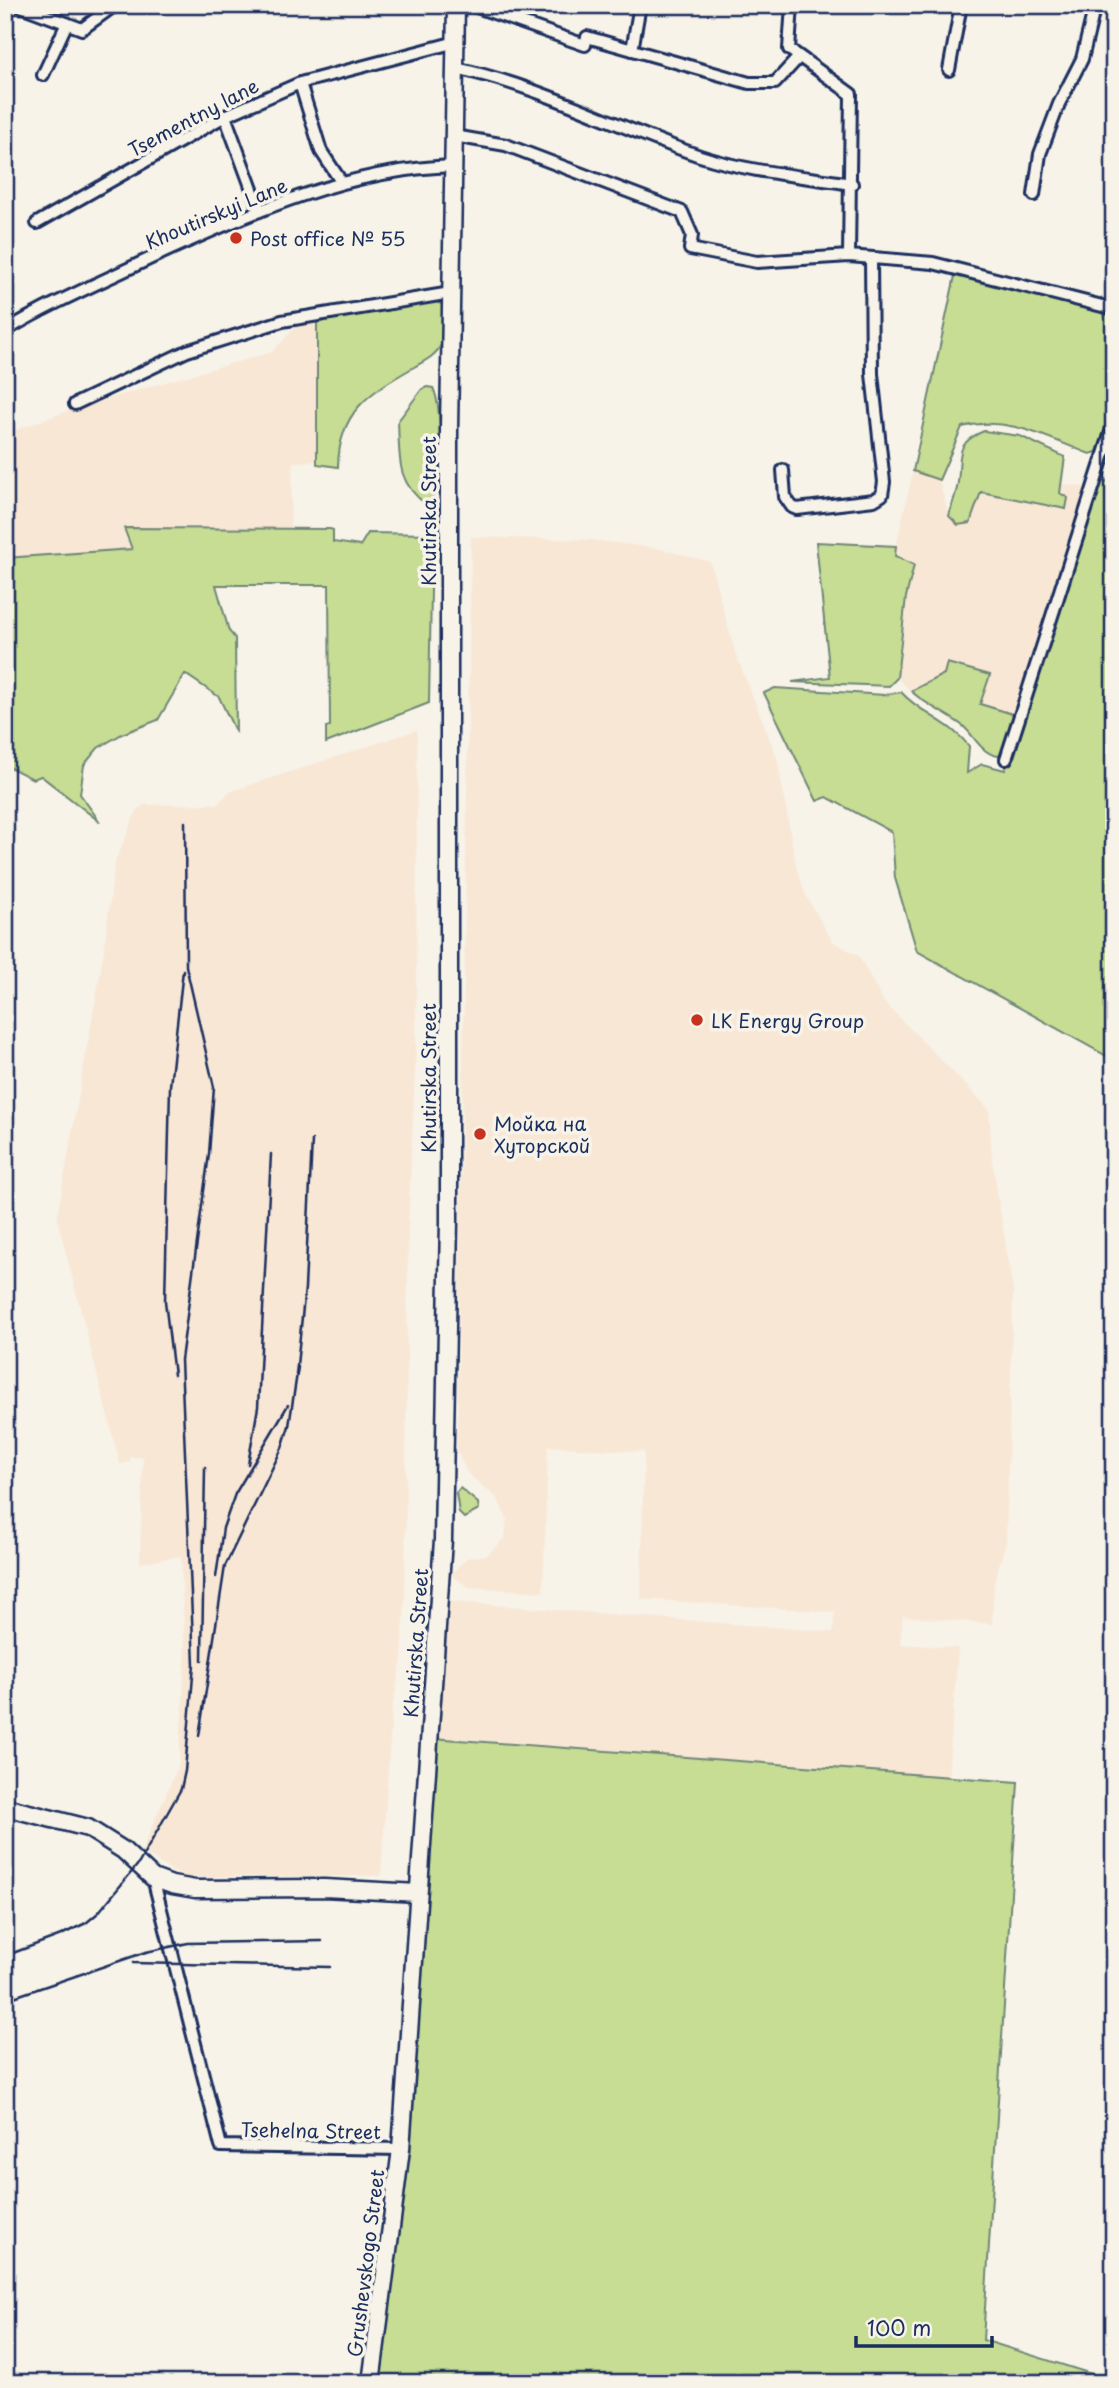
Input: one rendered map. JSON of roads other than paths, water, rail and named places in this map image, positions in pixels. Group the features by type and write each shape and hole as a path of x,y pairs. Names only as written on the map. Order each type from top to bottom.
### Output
{"main road":[{"name":"Khutirska Street","path":"401,2149 443,1540 449,1221 451,293 456,5"},
{"path":"5,1807 88,1828 123,1850 153,1878 195,1889 324,1888 418,1893"},
{"name":"Grushevskogo Street","path":"371,2383 401,2149"}],"street":[{"path":"18,5 82,29 116,5"},
{"path":"471,5 585,45 587,37 749,83 775,83 798,58"},
{"path":"632,50 640,5"},
{"path":"792,5 789,49 851,94 852,184 849,256"},
{"path":"949,71 961,5"},
{"path":"1034,195 1040,154 1059,104 1082,59 1095,5"},
{"path":"43,75 67,23"},
{"name":"Tsementny lane","path":"37,223 225,116 300,83 456,42"},
{"path":"455,68 503,78 603,120 702,156 744,168 852,184"},
{"path":"300,83 321,151 342,183"},
{"path":"225,116 260,211"},
{"path":"454,136 506,145 682,212 691,235 690,249 757,262 849,256 933,263 1114,309"},
{"name":"Khoutirskyi Lane","path":"5,331 111,277 260,211 342,183 424,167 454,166"},
{"path":"783,470 785,497 792,508 874,500 883,495 884,482 872,374 871,258"},
{"path":"75,404 187,351 282,321 451,293"},
{"path":"1006,759 1044,648 1114,423"},
{"name":"Tsehelna Street","path":"153,1878 221,2146 401,2149"}],"railway":[{"path":"5,1956 61,1935 86,1923 98,1913 139,1863 181,1789 185,1771 194,1664 181,1360 209,1154 214,1087 186,966 185,822"},
{"path":"174,1375 165,1301 170,1086 183,970"},
{"path":"296,1375 305,1288 312,1140"},
{"path":"248,1464 258,1407 271,1154"},
{"path":"199,1736 225,1566 282,1448 289,1426 298,1367"},
{"path":"216,1577 223,1528 235,1494 288,1405"},
{"path":"202,1660 205,1467"},
{"path":"5,2000 146,1952 188,1943 322,1941"},
{"path":"133,1963 330,1967"}],"place":[{"name":"Post office № 55","path":"236,238"},
{"name":"LK Energy Group","path":"697,1020"},
{"name":"Мойка на Хуторской","path":"480,1134"}]}
